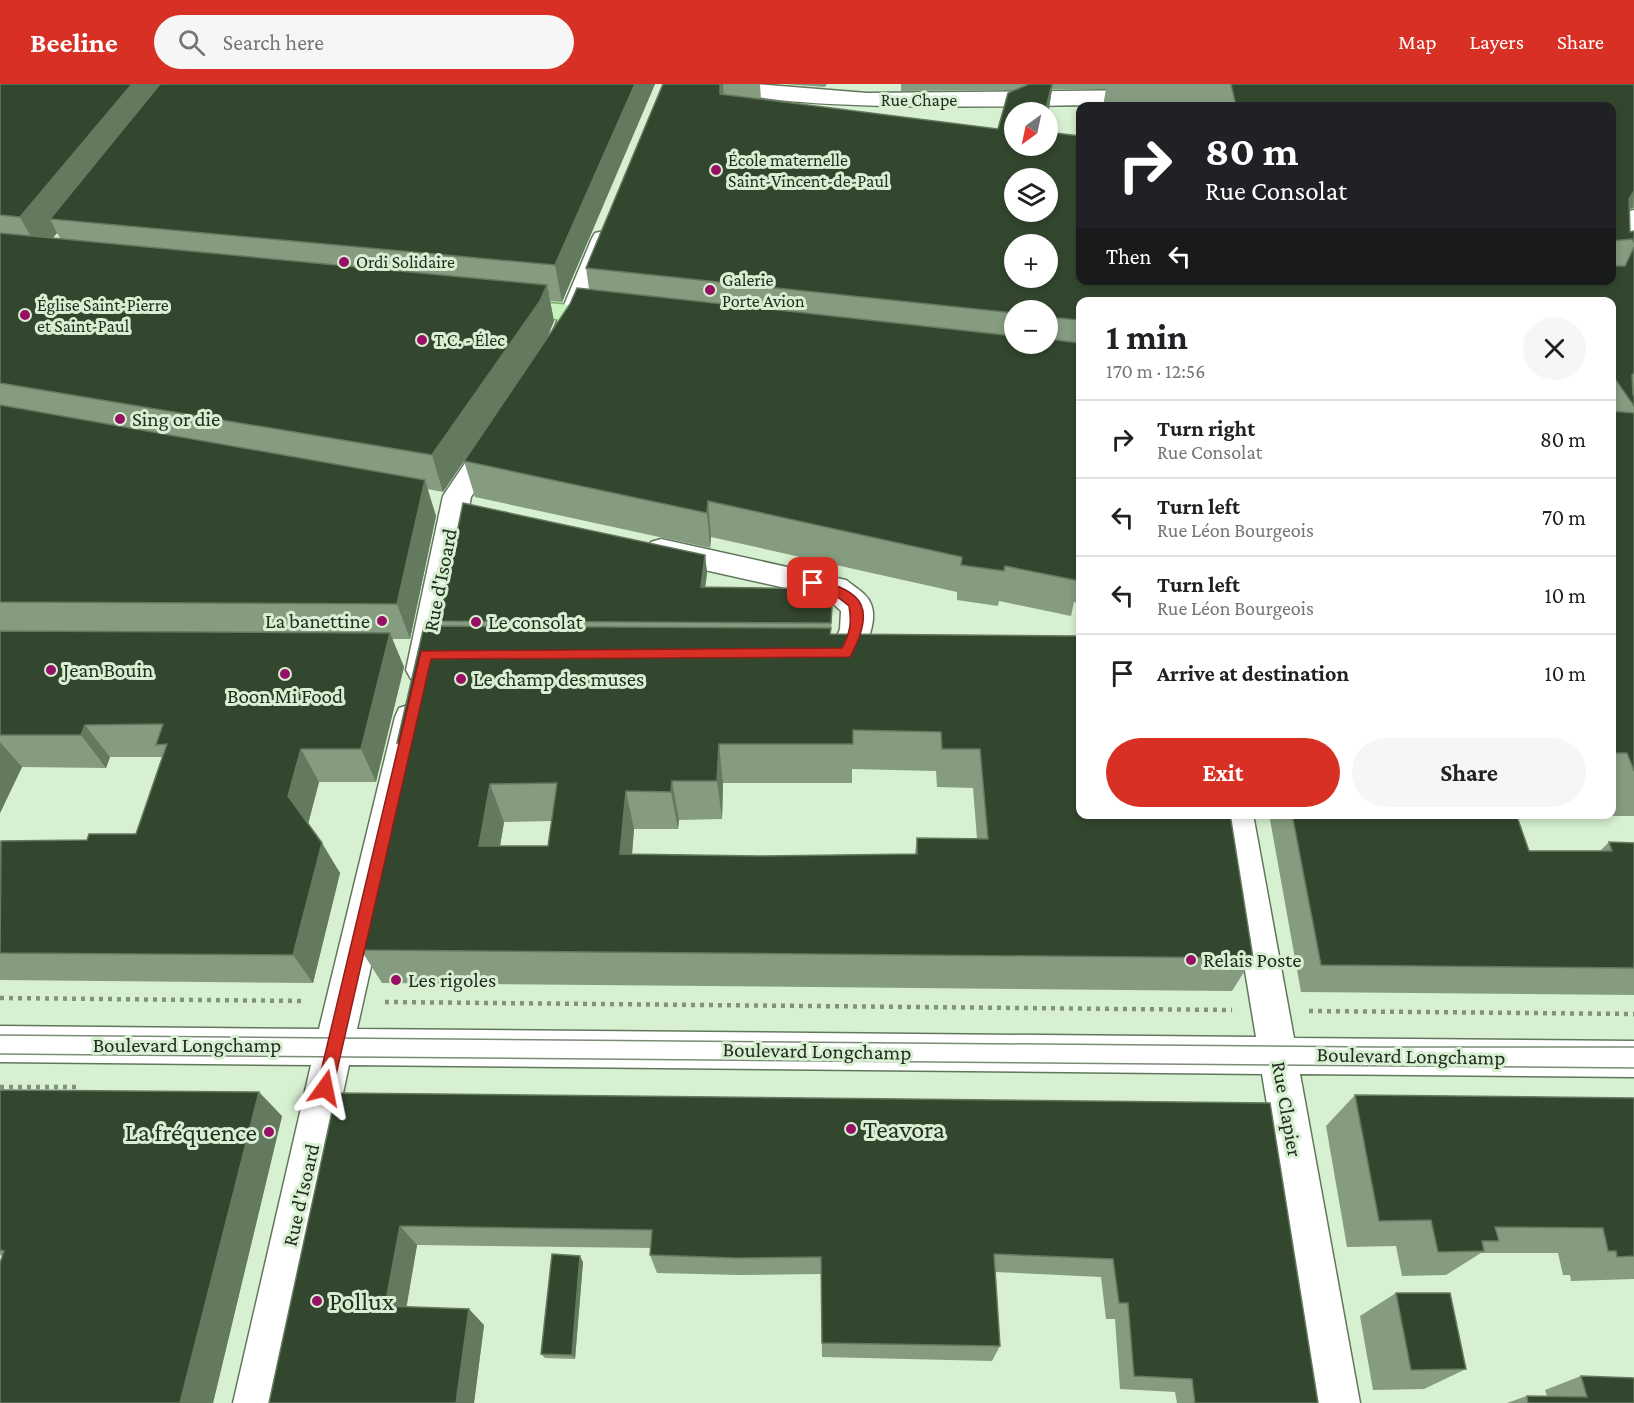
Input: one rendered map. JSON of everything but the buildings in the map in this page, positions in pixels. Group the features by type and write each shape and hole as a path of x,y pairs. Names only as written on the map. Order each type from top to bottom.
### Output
{"main road":[{"path":"481,304 632,320"}],"street":[{"name":"Rue Chape","path":"744,92 867,100 1165,97"},
{"path":"556,349 614,214"},
{"path":"1616,251 1634,217"},
{"name":"Rue d'Isoard","path":"255,1403 460,490 511,415"},
{"path":"641,546 835,588 855,603 858,620 856,635 831,654 881,654"},
{"name":"Rue Clapier","path":"1237,819 1338,1403"},
{"name":"Boulevard Longchamp","path":"0,1044 1634,1059"}],"path":[{"path":"0,998 313,1001"},
{"path":"382,1002 1242,1010"},
{"path":"1305,1011 1634,1014"}],"tram line":[{"path":"0,1035 1374,1047 1634,1047"},
{"path":"0,1054 1634,1068"}],"place":[{"name":"École maternelle Saint-Vincent-de-Paul","path":"716,170"},
{"name":"Ordi Solidaire","path":"344,262"},
{"name":"Galerie Porte Avion","path":"710,290"},
{"name":"Église Saint-Pierre et Saint-Paul","path":"25,315"},
{"name":"T.C. - Élec","path":"422,340"},
{"name":"Sing or die","path":"120,419"},
{"name":"La banettine","path":"382,621"},
{"name":"Le consolat","path":"476,622"},
{"name":"Jean Bouin","path":"51,670"},
{"name":"Boon Mi Food","path":"285,674"},
{"name":"Le champ des muses","path":"461,679"},
{"name":"Relais Poste","path":"1191,960"},
{"name":"Les rigoles","path":"396,980"},
{"name":"Teavora","path":"851,1129"},
{"name":"La fréquence","path":"269,1132"},
{"name":"Pollux","path":"317,1301"}],"route":[{"path":"325,1088 425,654 846,653 856,635 858,620 855,603 835,588 813,583"}]}
